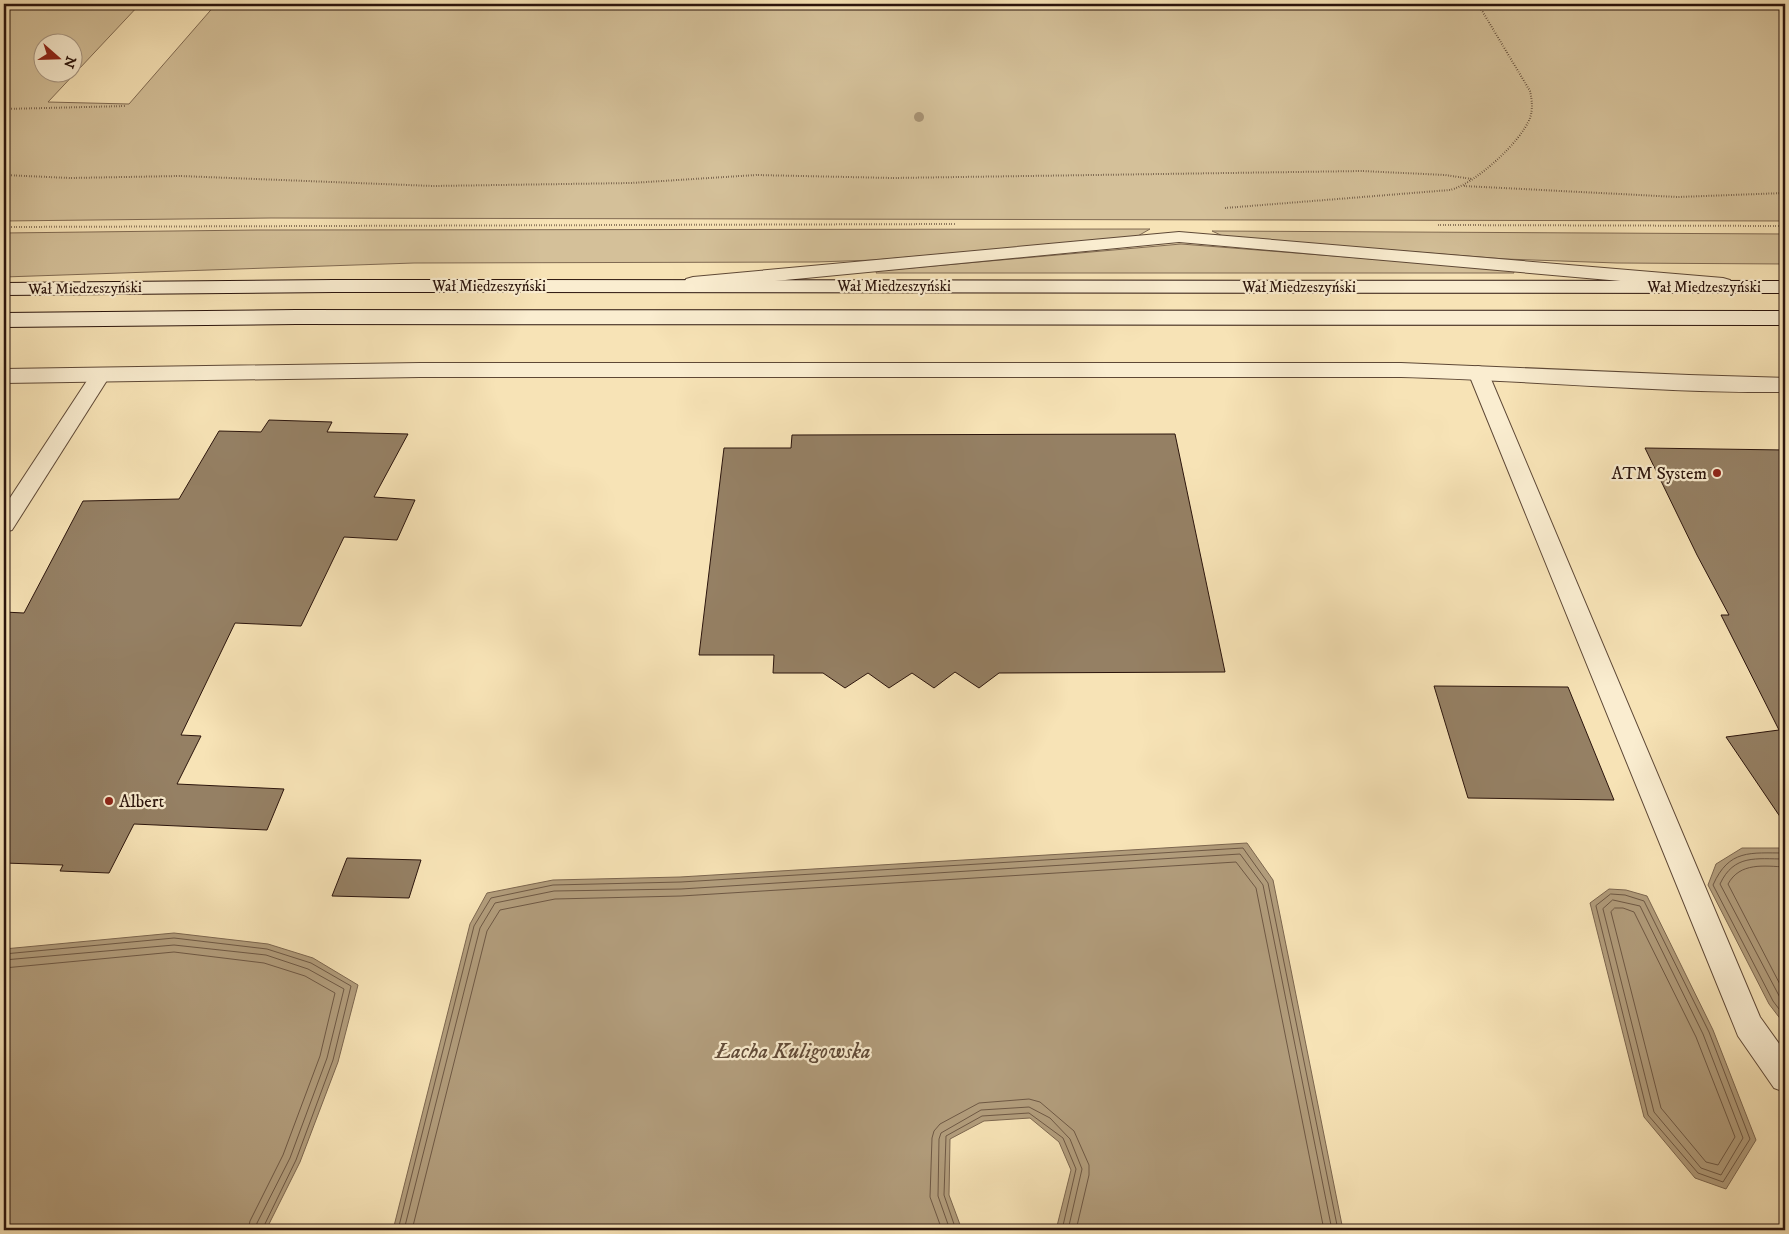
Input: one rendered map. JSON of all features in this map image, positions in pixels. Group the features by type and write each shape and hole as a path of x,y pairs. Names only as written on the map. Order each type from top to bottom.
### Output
{"main road":[{"name":"Wał Miedzeszyński","path":"4,289 264,286 1785,287"},
{"name":"Wał Miedzeszyński","path":"4,320 287,317 1785,318"},
{"path":"4,376 474,369 1478,372 1711,385 1785,384"}],"lane":[{"path":"666,286 1179,237 1760,287"},
{"path":"1747,318 1785,324"},
{"path":"1478,372 1749,1026 1785,1077"},
{"path":"4,524 101,374"}],"path":[{"path":"1463,186 1520,136 1530,120 1533,106 1530,91 1478,4"},
{"path":"4,109 126,106"},
{"path":"4,175 70,178 180,176 432,186 631,183 756,175 902,178 1362,171 1445,175 1472,179"},
{"path":"1179,237 1185,224 1200,214 1214,210 1450,190 1463,186 1678,197 1785,193"},
{"path":"4,227 957,224"},
{"path":"1431,225 1785,226"}],"shaded area":[{"path":"4,4 140,4 82,66 82,32 32,32 32,82 67,82 48,102 129,104 216,4 1785,4 1785,221 271,218 4,221"},
{"path":"1150,229 1136,237 875,260 816,262 414,263 4,277 4,233 257,230"},
{"path":"1212,231 1785,234 1785,264 1617,263 1505,259 1225,237"},
{"path":"1181,244 1513,270 1514,273 876,273 877,271"}],"water":[{"name":"Łacha Kuligowska","path":"1247,843 1273,880 1343,1230 1056,1230 1071,1170 1059,1142 1030,1118 984,1121 950,1139 949,1195 962,1230 393,1230 470,924 487,893 553,880 680,877"},
{"path":"1742,848 1785,848 1785,1025 1769,1004 1708,885 1716,864"},
{"path":"1609,889 1626,890 1647,896 1713,1030 1756,1140 1726,1189 1695,1178 1644,1117 1590,903"},
{"path":"174,933 268,944 313,958 358,985 338,1062 300,1162 266,1230 4,1230 4,949"}],"building":[{"path":"269,420 332,422 327,432 408,434 374,497 415,500 397,540 344,537 301,626 235,623 181,735 201,736 177,784 284,789 267,830 134,824 109,873 60,871 63,865 4,863 4,612 24,613 83,501 179,499 219,431 261,432"},
{"path":"1175,434 1225,672 999,673 979,688 955,672 934,688 912,673 889,688 868,673 845,688 823,673 773,673 774,655 699,655 724,448 791,448 792,435"},
{"path":"1645,448 1785,450 1785,824 1726,737 1779,730 1721,615 1729,615 1697,555"},
{"path":"1434,686 1568,687 1614,800 1468,798"},
{"path":"347,858 421,860 409,898 332,896"}],"place":[{"name":"ATM System","path":"1717,473"},
{"name":"Albert","path":"109,801"}]}
